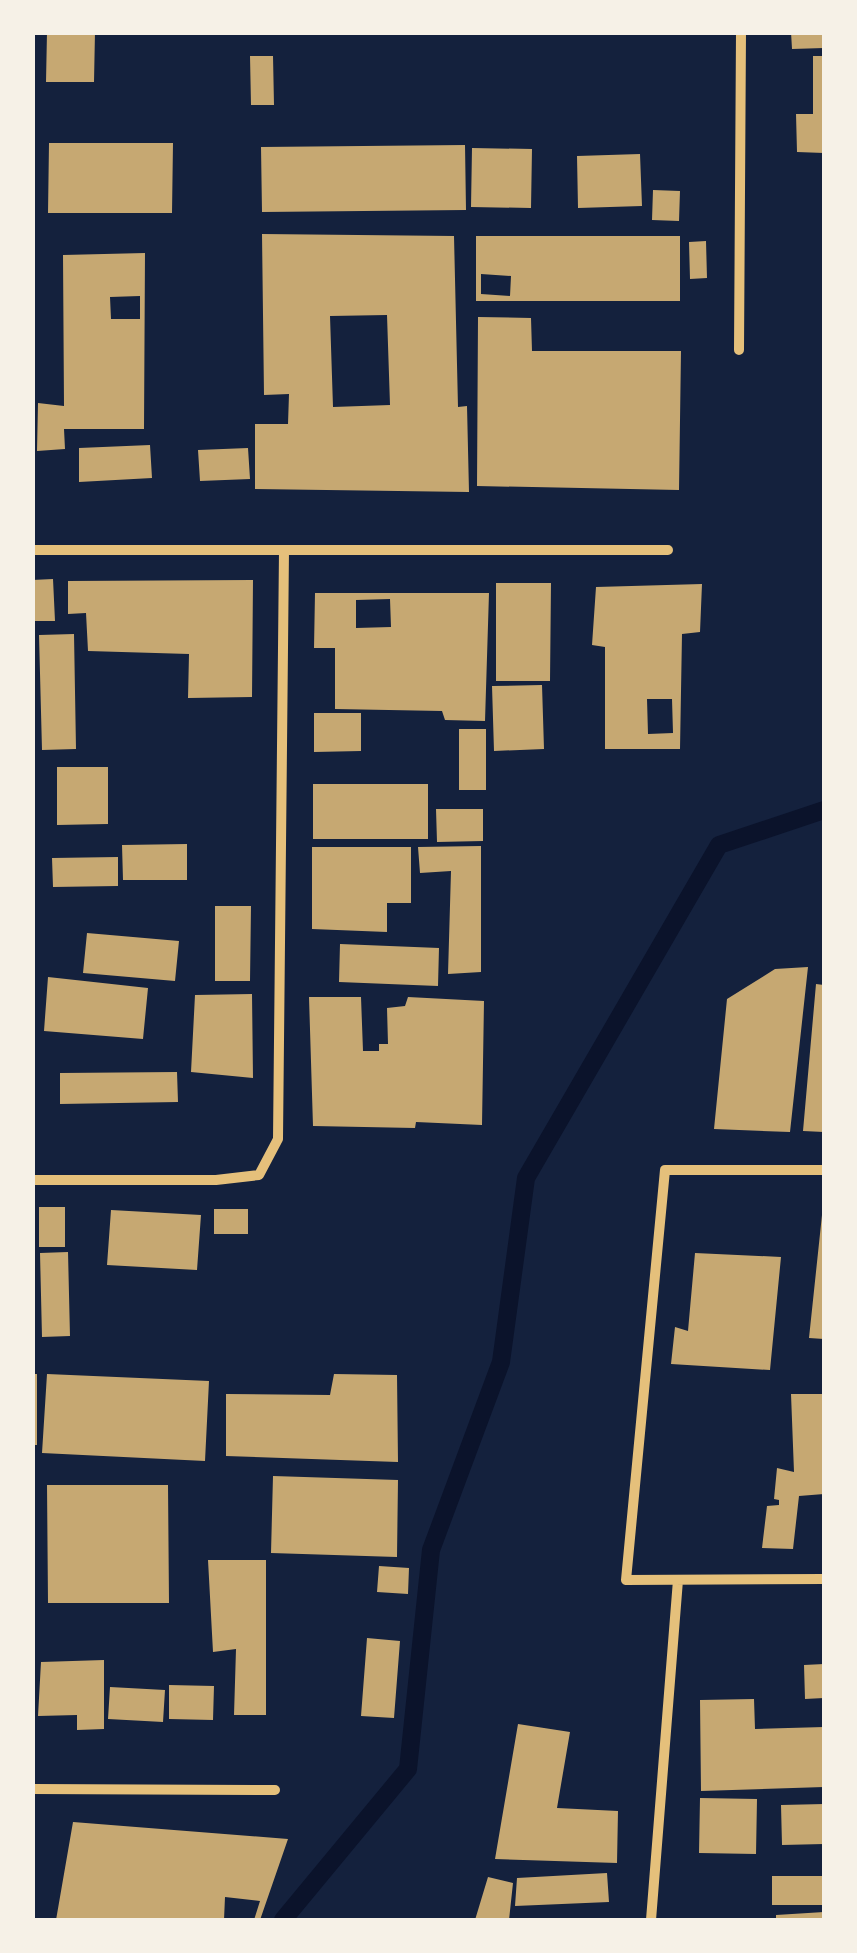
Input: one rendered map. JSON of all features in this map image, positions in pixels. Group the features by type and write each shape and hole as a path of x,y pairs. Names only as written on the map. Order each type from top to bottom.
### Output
{"street":[{"path":"739,350 741,32"},
{"path":"32,550 668,550"},
{"path":"32,1180 216,1180 258,1175 278,1139 284,550"},
{"path":"824,1170 665,1170 626,1580 824,1579"},
{"path":"651,1920 678,1580"},
{"path":"32,1789 275,1790"}],"building":[{"path":"47,32 95,32 94,82 46,82"},
{"path":"791,32 824,32 824,48 792,49"},
{"path":"250,56 273,56 274,105 251,105"},
{"path":"813,56 824,56 824,153 797,152 796,114 813,114"},
{"path":"49,143 173,143 172,213 48,213"},
{"path":"465,145 466,210 262,212 261,147"},
{"path":"472,148 532,149 531,208 471,207"},
{"path":"640,154 642,206 578,208 577,156"},
{"path":"653,190 680,191 679,221 652,220"},
{"path":"262,234 454,236 458,407 467,406 469,492 255,489 255,424 288,424 289,394 264,395","holes":["387,315 390,405 333,407 330,316"]},
{"path":"476,236 680,236 680,301 476,301","holes":["481,274 511,276 510,296 481,294"]},
{"path":"706,241 707,278 690,279 689,242"},
{"path":"145,253 144,429 64,429 65,449 37,451 38,403 64,406 63,255","holes":["140,296 140,319 111,319 110,297"]},
{"path":"478,317 531,318 532,351 681,351 679,490 477,486"},
{"path":"150,445 152,478 79,482 79,448"},
{"path":"248,448 250,479 200,481 198,450"},
{"path":"53,579 55,621 32,621 32,580"},
{"path":"253,580 252,697 188,698 189,654 88,651 86,613 68,614 68,581"},
{"path":"496,583 551,583 550,681 496,681"},
{"path":"702,584 700,632 682,634 680,749 605,749 605,647 592,645 596,587","holes":["647,699 672,699 673,733 648,734"]},
{"path":"315,593 489,593 485,721 445,720 442,711 335,709 335,648 314,648","holes":["390,599 391,627 356,628 356,600"]},
{"path":"74,634 76,749 42,750 39,635"},
{"path":"542,685 544,749 494,751 492,686"},
{"path":"314,713 361,713 361,751 314,752"},
{"path":"459,729 486,729 486,790 459,790"},
{"path":"57,767 108,767 108,824 57,825"},
{"path":"313,784 428,784 428,839 313,839"},
{"path":"436,809 483,809 483,841 437,842"},
{"path":"187,844 187,880 123,880 122,845"},
{"path":"481,846 481,972 448,974 451,871 420,873 418,847"},
{"path":"312,847 411,847 411,903 387,903 387,932 312,929"},
{"path":"118,857 118,886 53,887 52,858"},
{"path":"215,906 251,906 250,981 215,981"},
{"path":"87,933 179,941 175,981 83,973"},
{"path":"340,944 439,948 438,986 339,982"},
{"path":"808,967 790,1132 714,1129 727,999 775,969"},
{"path":"48,977 148,988 143,1039 44,1031"},
{"path":"816,984 824,985 824,1132 803,1131"},
{"path":"252,994 253,1078 191,1072 195,995"},
{"path":"309,997 361,997 363,1051 379,1051 379,1044 388,1044 387,1008 405,1006 408,997 484,1001 482,1125 416,1122 415,1128 313,1126"},
{"path":"177,1072 178,1102 60,1104 60,1073"},
{"path":"39,1207 65,1207 65,1247 39,1247"},
{"path":"214,1209 248,1209 248,1234 214,1234"},
{"path":"111,1210 201,1215 197,1270 107,1265"},
{"path":"824,1215 824,1339 809,1338"},
{"path":"68,1252 70,1336 42,1337 40,1253"},
{"path":"695,1253 781,1257 770,1370 671,1364 675,1327 688,1331"},
{"path":"32,1374 37,1374 37,1445 32,1445"},
{"path":"47,1374 209,1381 205,1461 42,1453"},
{"path":"334,1374 397,1375 398,1462 226,1456 226,1394 330,1395"},
{"path":"791,1394 824,1394 824,1494 799,1496 793,1549 762,1548 767,1506 779,1505 779,1500 774,1499 777,1468 794,1472"},
{"path":"273,1476 398,1480 397,1557 271,1553"},
{"path":"47,1485 168,1485 169,1603 48,1603"},
{"path":"208,1560 266,1560 266,1715 234,1715 236,1649 213,1652"},
{"path":"379,1566 409,1568 408,1594 377,1592"},
{"path":"367,1638 400,1641 394,1718 361,1716"},
{"path":"104,1660 104,1729 77,1730 77,1715 38,1716 41,1662"},
{"path":"824,1664 824,1698 805,1699 804,1665"},
{"path":"169,1685 214,1686 213,1720 169,1719"},
{"path":"110,1687 165,1690 163,1722 108,1719"},
{"path":"754,1699 755,1729 824,1727 824,1787 701,1791 700,1700"},
{"path":"518,1724 570,1732 557,1808 618,1811 617,1863 495,1859"},
{"path":"700,1798 757,1799 756,1854 699,1853"},
{"path":"824,1804 824,1844 782,1845 781,1805"},
{"path":"73,1822 288,1839 260,1920 254,1920 260,1901 225,1897 224,1920 56,1920"},
{"path":"607,1873 609,1902 515,1906 517,1878"},
{"path":"772,1876 824,1876 824,1905 772,1905"},
{"path":"488,1877 513,1883 509,1920 475,1920"},
{"path":"824,1912 824,1920 776,1920 776,1915"}],"waterway":[{"path":"283,1920 408,1769 431,1550 501,1362 526,1178 719,845 824,810"}]}
